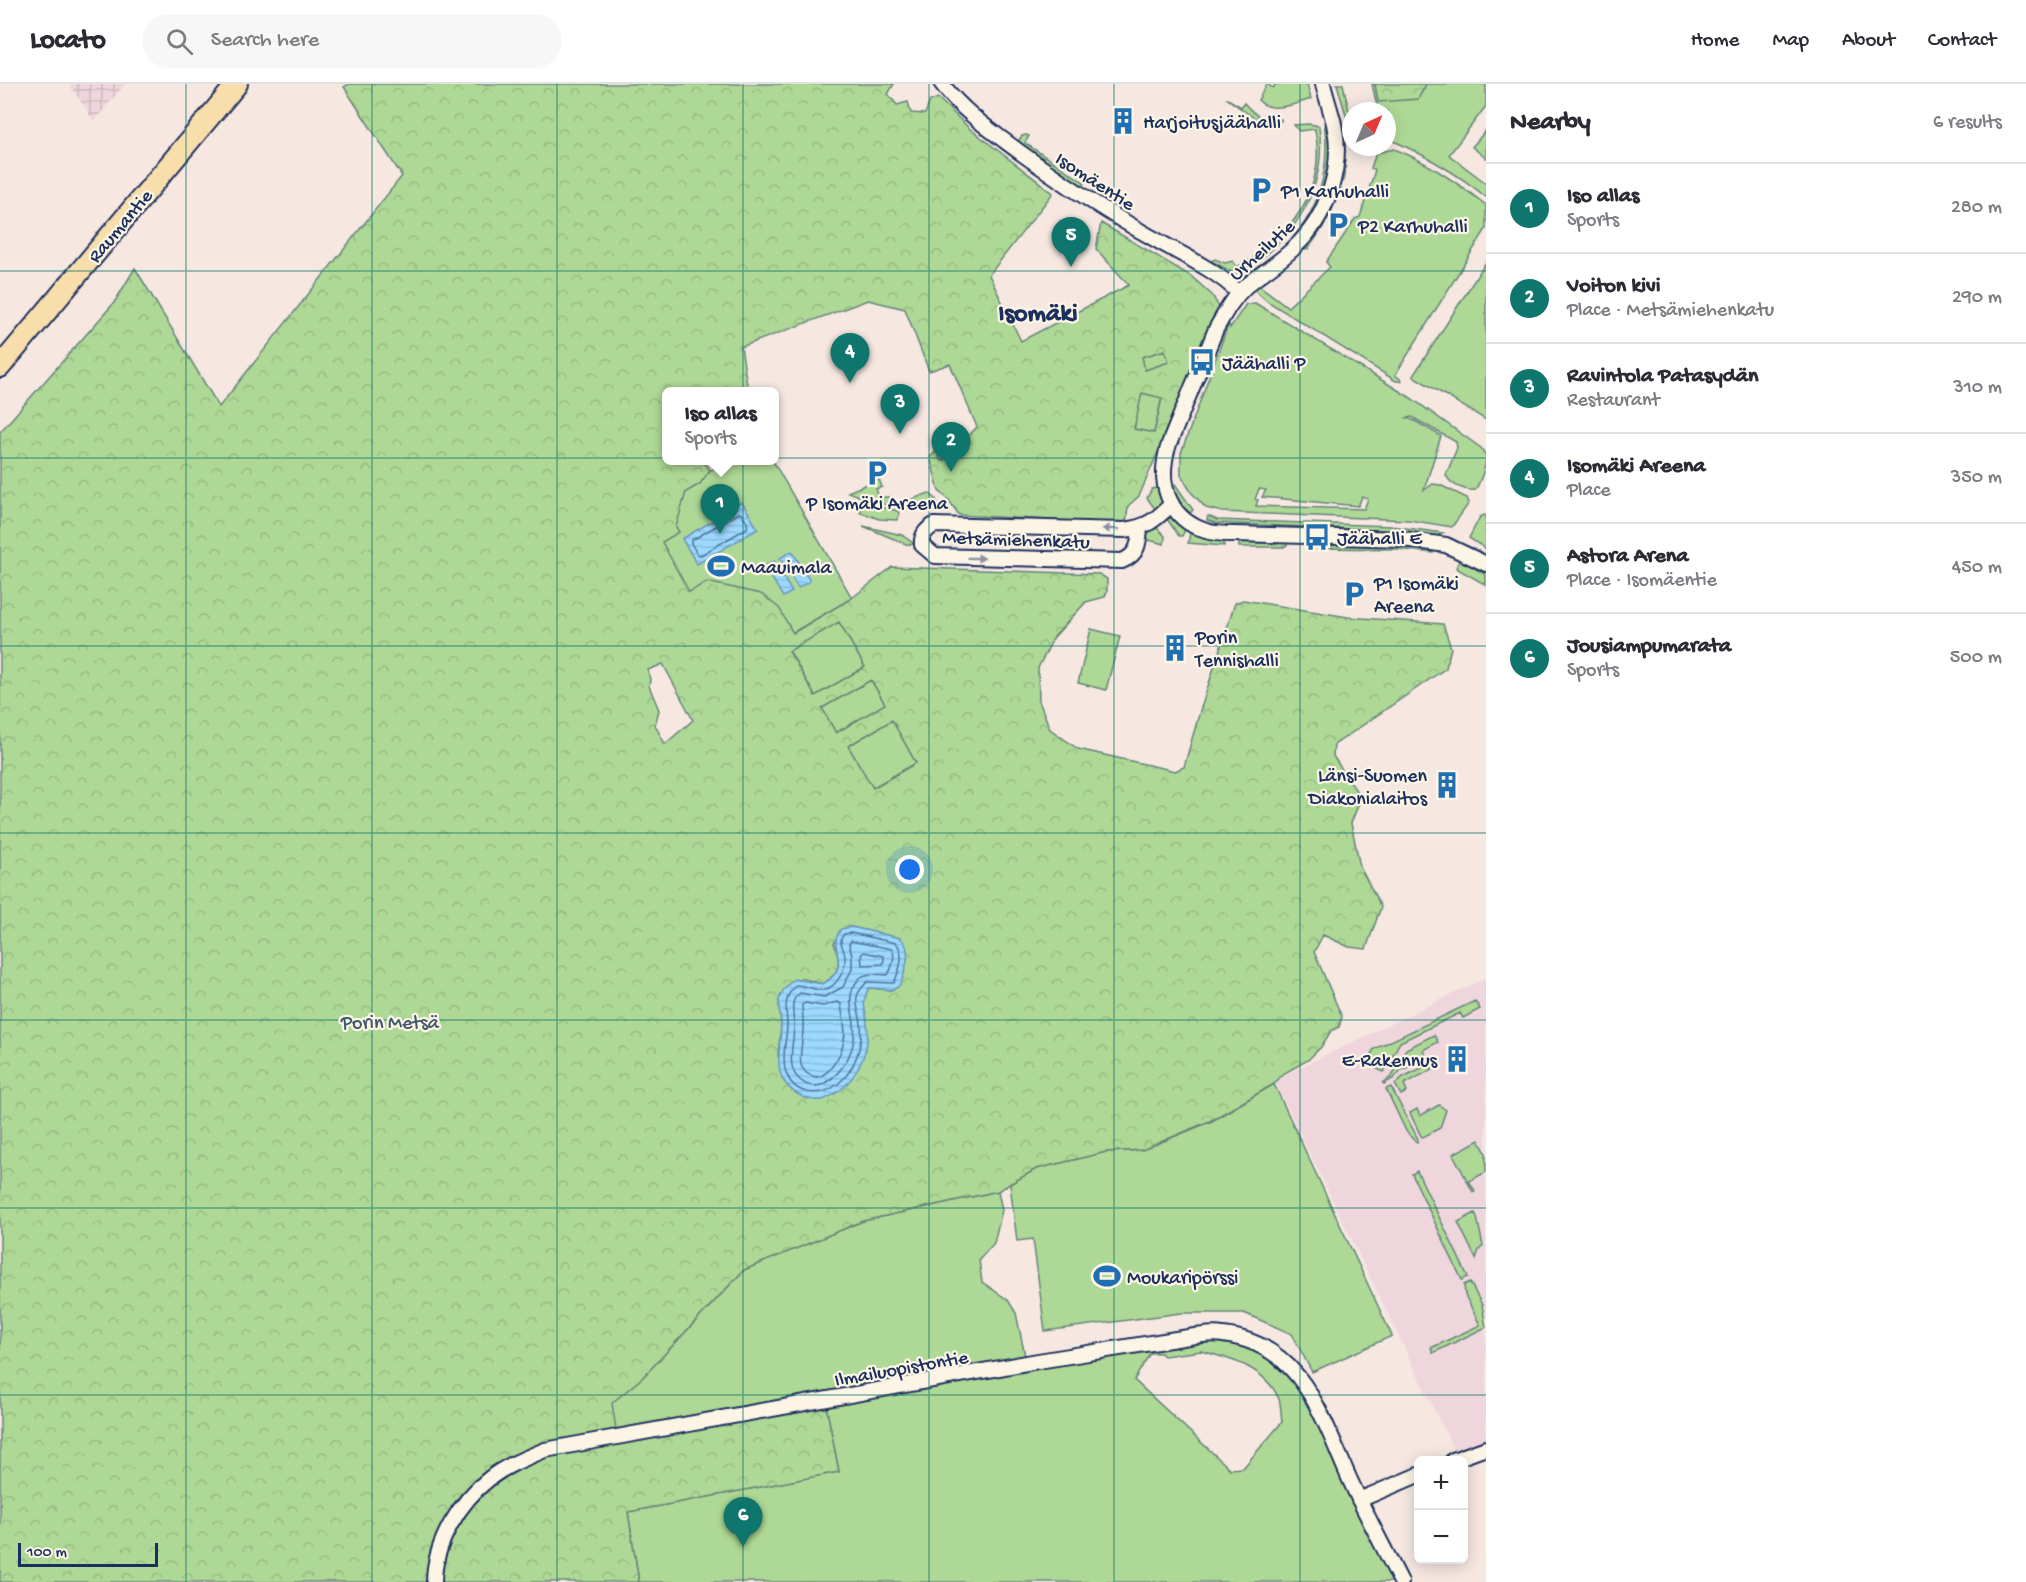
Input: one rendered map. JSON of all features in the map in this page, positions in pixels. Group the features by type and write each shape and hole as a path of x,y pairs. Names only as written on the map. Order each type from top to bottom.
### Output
{"highway":[{"name":"Raumantie","path":"0,367 237,84"}],"street":[{"name":"Isomäentie","path":"942,84 964,109 1066,185 1110,214 1202,266 1230,284 1239,294"},
{"name":"Urheilutie","path":"1172,504 1163,483 1164,459 1216,329 1239,294 1296,247 1313,228 1333,183 1337,154 1335,126 1323,84"},
{"path":"1140,528 1172,504 1191,524 1206,531 1234,534 1403,539 1446,545 1486,564"},
{"name":"Metsämiehenkatu","path":"934,525 1124,530 1140,528 1136,551 1122,561 935,556 922,545 921,539 934,525"},
{"name":"Ilmailuopistontie","path":"434,1582 439,1550 462,1506 491,1477 545,1450 1038,1361 1195,1336 1221,1334 1242,1338 1259,1346 1291,1367 1305,1383 1359,1500 1401,1582"},
{"path":"1466,1456 1486,1448"},
{"path":"1359,1500 1414,1477"}],"shaded area":[{"path":"69,84 125,84 94,121"},
{"path":"1486,978 1486,1445 1457,1456 1274,1080"}],"green space":[{"name":"Porin Metsä","path":"349,84 894,84 888,94 897,105 908,102 911,113 925,114 930,101 938,98 969,128 1053,193 989,275 1021,341 1129,285 1096,249 1101,223 1191,276 1212,295 1220,309 1139,496 1128,506 1126,524 959,515 939,491 930,457 937,451 941,461 946,459 977,427 950,364 929,371 905,309 868,300 741,347 747,387 662,387 662,465 707,465 710,470 700,484 686,492 676,527 679,532 662,542 689,592 707,582 761,594 779,608 793,633 852,598 892,567 1099,574 1107,579 1105,597 1086,602 1054,637 1038,668 1039,701 1050,729 1078,749 1175,771 1184,767 1235,603 1243,600 1348,617 1443,624 1451,648 1446,668 1334,745 1333,756 1361,798 1351,823 1360,867 1381,907 1366,949 1349,947 1323,935 1314,952 1342,1017 1339,1027 1331,1031 1321,1047 1308,1060 1283,1074 1274,1084 1212,1120 1142,1150 1106,1152 1036,1169 998,1191 863,1221 744,1270 643,1377 612,1403 617,1436 825,1400 839,1472 628,1512 639,1582 0,1582 0,432 114,303 135,268 219,407 402,176 344,87","holes":["1165,350 1169,362 1145,370 1142,357","1142,393 1162,398 1154,433 1134,429","839,622 865,667 815,696 789,651","663,664 693,720 665,744 655,725 659,710 649,686 648,670","871,680 885,704 836,733 822,708","892,720 916,763 873,788 848,746","851,927 900,938 891,990 869,988 863,999 864,1008 778,1056 781,1026 779,1001 801,978 823,984 833,976 838,966 834,943"]},
{"path":"1267,84 1273,88 1276,84 1307,84 1311,99 1283,107 1263,104 1258,100"},
{"path":"1337,84 1343,84 1347,102 1342,102"},
{"path":"1372,84 1375,84 1378,101 1418,99 1426,84 1486,84 1486,106 1449,155 1486,183 1486,197 1438,164 1396,142 1396,102 1376,102"},
{"path":"1375,84 1426,84 1418,99 1378,102"},
{"path":"1226,98 1241,107 1244,103 1260,117 1281,119 1281,121 1260,122"},
{"path":"1327,121 1329,157 1327,174 1323,191 1309,222 1286,249 1244,280 1242,278 1282,248 1295,235 1313,206 1324,174 1326,140 1324,122"},
{"path":"1294,125 1319,126 1318,171 1312,193 1290,230 1275,247 1238,273 1211,261 1215,259 1225,263 1233,261 1237,267 1256,256 1273,242 1300,211 1310,193 1317,152 1315,129 1299,131"},
{"path":"1486,130 1486,158 1472,147"},
{"path":"1026,135 1029,136 1025,143 1085,183 1080,189 1020,146 1019,140"},
{"path":"1396,150 1442,173 1486,205 1486,229 1395,375 1401,381 1396,381 1267,301 1255,290 1260,286 1288,307 1330,267 1326,262 1355,219 1360,217 1375,170 1371,168 1375,156 1396,156"},
{"path":"1342,164 1346,167 1332,211 1308,249 1305,250 1304,247"},
{"path":"1486,262 1486,420 1413,376"},
{"path":"1255,303 1411,398 1481,448 1486,461 1477,487 1471,490 1458,487 1446,475 1457,448 1456,442 1412,417 1407,418 1441,436 1424,490 1433,484 1440,485 1467,498 1469,503 1452,527 1409,520 1222,512 1206,508 1191,492 1181,475 1181,453 1227,328 1229,325 1230,328 1246,304","holes":["1259,489 1266,490 1262,497 1358,506 1362,497 1368,499 1364,509 1256,506 1258,500 1255,499"]},
{"path":"1166,350 1170,362 1145,370 1141,357"},
{"path":"1141,393 1162,397 1154,433 1134,429"},
{"name":"Maauimala","path":"720,465 775,465 852,598 682,697 591,534"},
{"path":"879,479 882,487 876,489 879,497 889,497 893,506 848,492"},
{"path":"1175,484 1193,510 1190,513 1181,504 1169,485"},
{"path":"1162,487 1162,502 1156,510 1147,498 1152,489"},
{"path":"929,493 939,505 927,508 893,506"},
{"path":"862,505 898,511 897,520 879,519 860,512"},
{"path":"1208,516 1217,520 1391,526 1443,533 1437,536 1397,531 1215,523 1207,520"},
{"path":"1486,516 1486,549 1469,538 1480,517"},
{"path":"1179,518 1187,526 1182,536 1179,536 1167,519"},
{"path":"863,526 902,535 913,543 906,544"},
{"path":"1155,526 1165,536 1164,544 1149,540 1146,536 1148,531"},
{"path":"1195,532 1224,539 1224,546 1188,543 1190,533"},
{"path":"1239,540 1286,541 1287,545 1284,547 1239,547"},
{"path":"1329,541 1400,544 1432,549 1433,553 1397,549 1312,548 1313,545 1327,544"},
{"path":"1462,560 1486,575 1486,585 1456,568"},
{"path":"839,621 865,667 815,696 789,650"},
{"path":"1091,629 1120,636 1106,690 1078,683"},
{"path":"871,680 886,704 836,733 822,708"},
{"path":"892,720 916,763 872,788 848,746"},
{"path":"1475,1001 1480,1009 1463,1018 1460,1013 1400,1042 1384,1072 1377,1069 1371,1054 1374,1049"},
{"path":"1434,1035 1438,1042 1423,1050 1427,1059 1401,1070 1394,1078 1383,1083 1392,1076 1406,1049"},
{"path":"1430,1064 1433,1069 1404,1084 1407,1092 1401,1095 1395,1084 1403,1077"},
{"path":"1274,1084 1392,1336 1312,1372 1292,1334 1244,1313 1181,1313 1045,1331 1033,1239 1017,1241 1010,1184 1036,1169 1106,1152 1142,1150 1212,1121"},
{"path":"1391,1087 1418,1139 1417,1142 1406,1131 1386,1089"},
{"path":"1439,1105 1446,1110 1440,1128 1421,1136 1410,1113 1417,1109 1420,1116"},
{"path":"1479,1140 1486,1153 1486,1172 1469,1181 1475,1191 1473,1192 1453,1154"},
{"path":"1417,1171 1468,1277 1462,1280 1412,1174"},
{"path":"998,1191 1002,1210 994,1243 979,1260 982,1282 1008,1300 1016,1313 1025,1356 615,1429 611,1403 643,1377 744,1270 863,1221"},
{"path":"1475,1213 1483,1246 1476,1259 1458,1222"},
{"path":"1470,1282 1482,1305 1486,1327 1433,1353 1431,1348 1480,1325 1465,1295 1464,1285"},
{"path":"1221,1334 1291,1367 1401,1582 639,1582 628,1512 839,1472 825,1400","holes":["1201,1351 1235,1361 1256,1372 1273,1388 1280,1401 1282,1422 1243,1468 1230,1469 1134,1380 1150,1353 1161,1353 1164,1356"]}],"water":[{"path":"742,502 758,529 697,564 682,539"},
{"path":"792,551 810,581 798,588 780,558"},
{"path":"774,561 792,592 783,597 765,566"},
{"path":"851,927 900,938 907,950 905,970 902,981 895,989 869,988 866,993 864,1002 868,1034 863,1057 852,1078 835,1094 825,1099 808,1099 790,1088 780,1072 780,998 794,979 823,984 832,977 839,963 837,937 841,929"}],"place":[{"name":"Harjoitusjäähalli","path":"1123,121"},
{"name":"P1 Karhuhalli","path":"1261,190"},
{"name":"P2 Karhuhalli","path":"1338,225"},
{"name":"Astora Arena","path":"1071,267"},
{"name":"Jäähalli P","path":"1202,362"},
{"name":"Isomäki Areena","path":"850,383"},
{"name":"Ravintola Patasydän","path":"900,434"},
{"name":"Voiton kivi","path":"951,472"},
{"name":"P Isomäki Areena","path":"877,473"},
{"name":"Iso allas","path":"720,534"},
{"name":"Jäähalli E","path":"1317,537"},
{"name":"Maauimala","path":"721,566"},
{"name":"P1 Isomäki Areena","path":"1354,594"},
{"name":"Porin Tennishalli","path":"1175,648"},
{"name":"Länsi-Suomen Diakonialaitos","path":"1447,785"},
{"name":"E-Rakennus","path":"1457,1059"},
{"name":"Moukaripörssi","path":"1107,1276"},
{"name":"Jousiampumarata","path":"743,1547"}],"district":[{"name":"Isomäki","path":"1038,311"}]}
